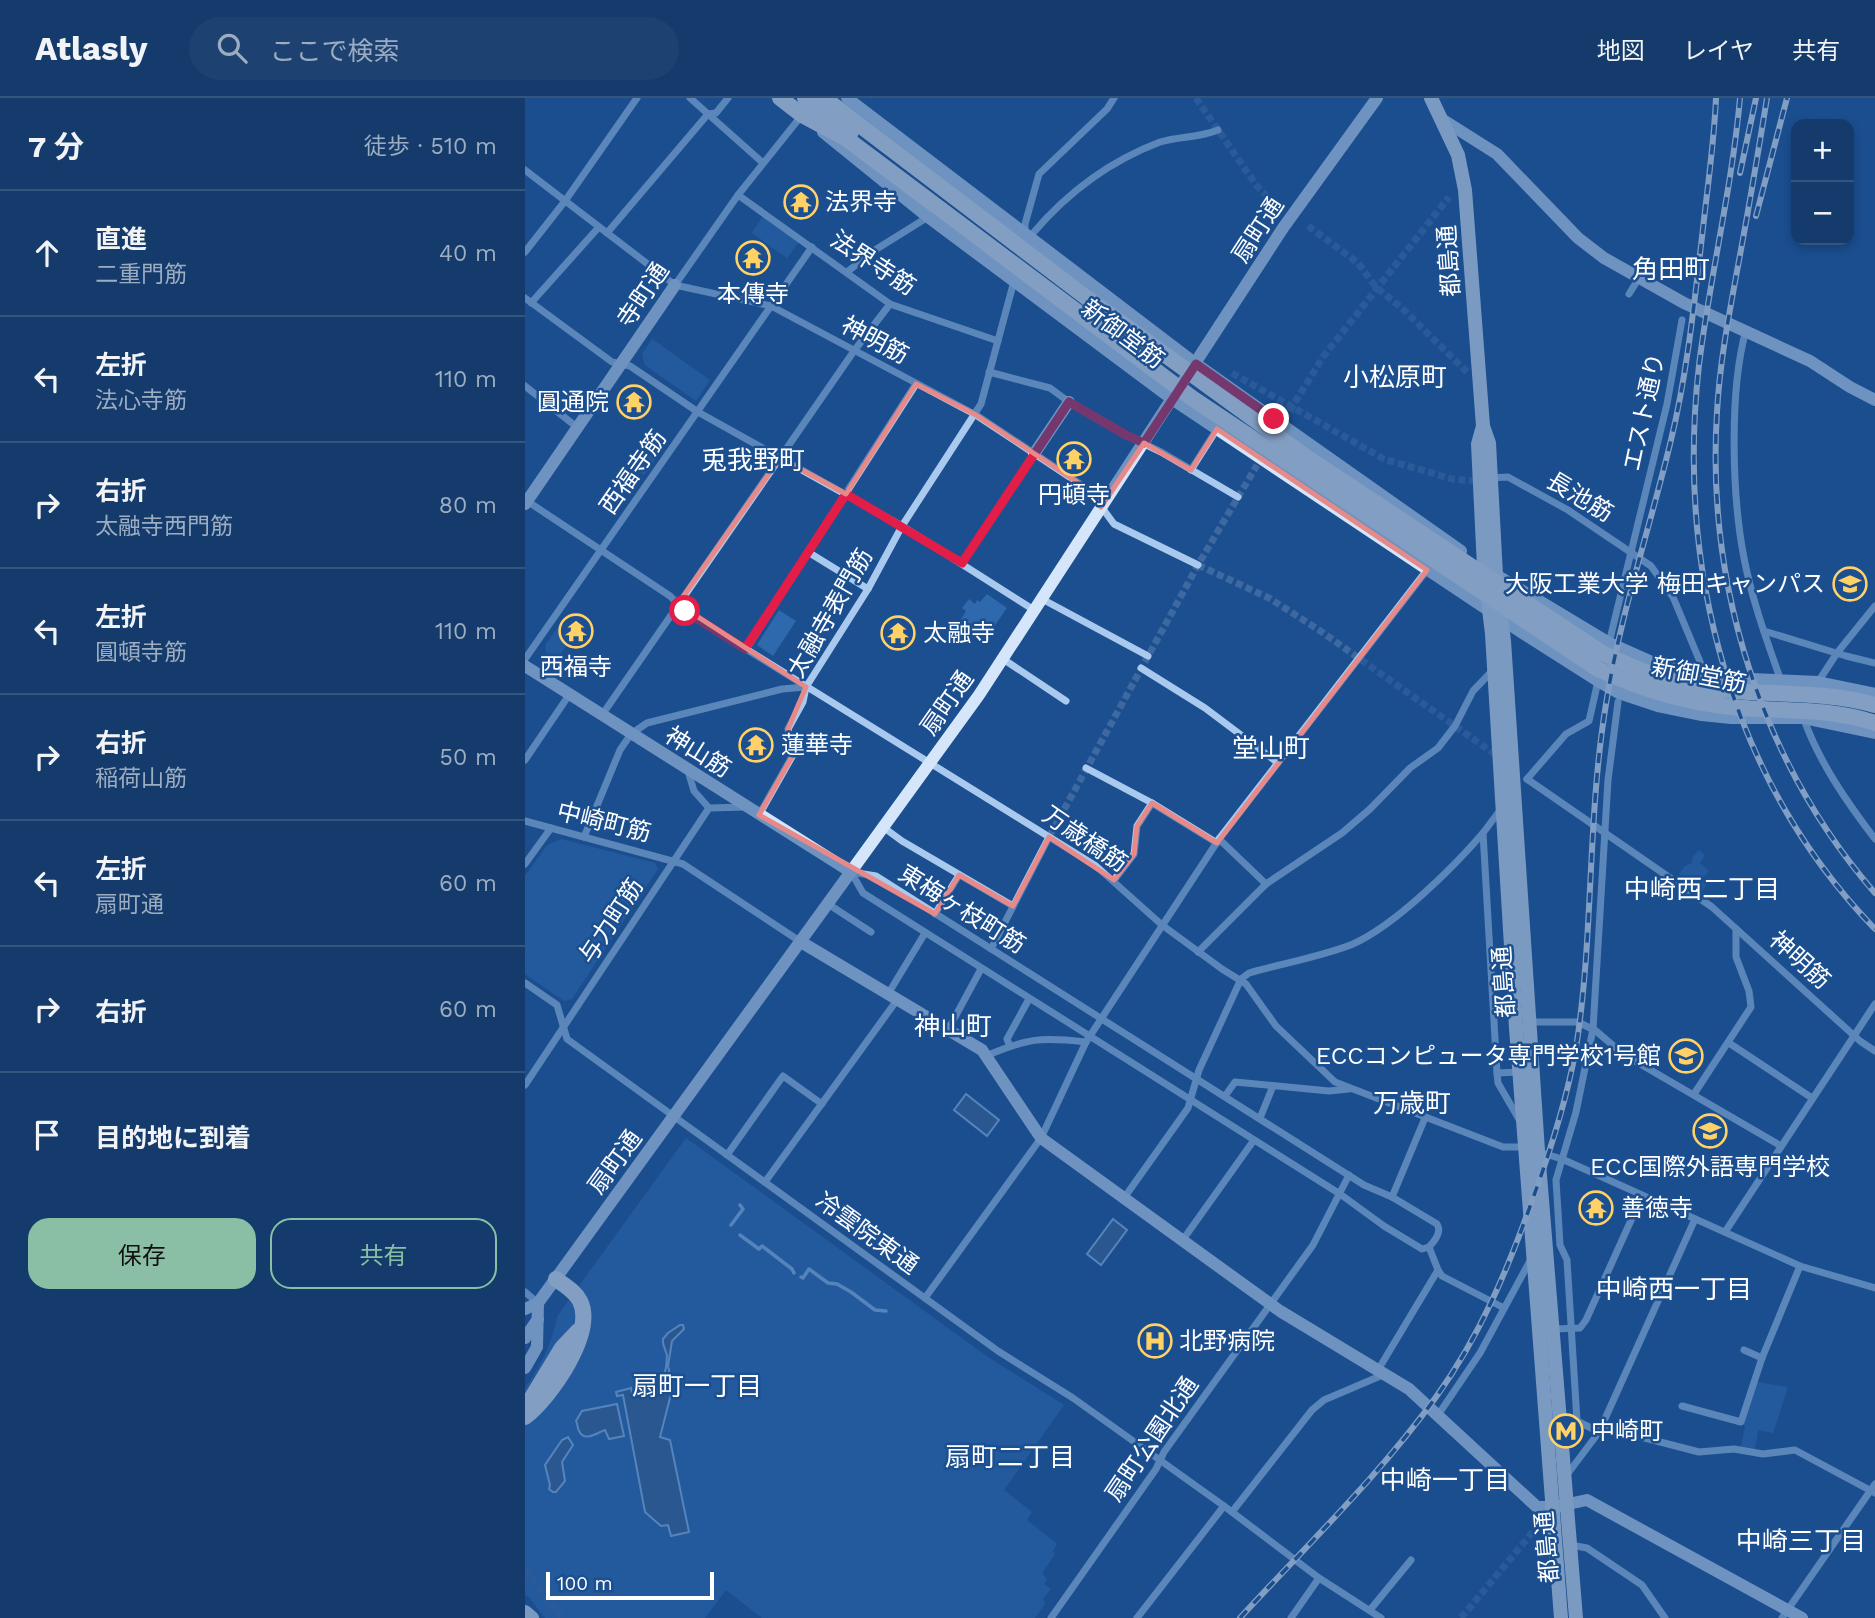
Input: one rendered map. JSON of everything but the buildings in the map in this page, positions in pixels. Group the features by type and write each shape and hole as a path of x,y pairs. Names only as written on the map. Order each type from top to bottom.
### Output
{"highway":[{"name":"新御堂筋","path":"781,98 802,115"},
{"path":"806,98 1198,394 1258,436 1286,461"},
{"path":"824,98 1087,298 1306,457 1602,653 1635,669 1670,681 1717,690 1826,698 1875,705"},
{"path":"837,98 875,131 940,216 1188,402 1255,446 1286,461"},
{"path":"845,98 896,146 1273,428 1306,457"},
{"path":"802,115 847,139 1181,390 1286,461"},
{"name":"新御堂筋","path":"1286,461 1598,669 1631,684 1685,700 1732,707 1826,712 1875,723"},
{"path":"1803,718 1866,712 1875,714"},
{"path":"525,1416 580,1329 582,1308 578,1298 556,1279"},
{"path":"525,1409 562,1348 580,1329"}],"main road":[{"name":"都島通","path":"1431,98 1458,155 1465,190 1483,426 1489,443 1485,478 1483,567 1494,614 1504,641 1514,781 1523,1025 1532,1149 1554,1329 1563,1479 1561,1618"},
{"name":"都島通","path":"1485,478 1496,575 1493,670 1514,781 1503,806 1511,945 1523,1025 1520,1072 1524,1127 1532,1149 1534,1256 1561,1506 1571,1545 1576,1618"},
{"path":"525,1612 532,1618"}],"street":[{"path":"525,252 565,201 637,98"},
{"path":"690,98 763,163"},
{"path":"607,233 708,114 716,113 728,98"},
{"name":"寺町通","path":"526,502 738,195 814,98"},
{"name":"新御堂筋","path":"845,98 1030,233 1196,364 1483,567 1609,643 1654,663 1707,677 1818,682 1875,694"},
{"path":"1114,98 1107,109 1039,174 1025,224 1030,233 1064,199 1113,163 1163,141 1218,130"},
{"name":"扇町通","path":"538,1303 930,764 1003,659 1288,222 1377,98"},
{"name":"新御堂筋","path":"802,115 928,216 1172,399 1598,681 1658,706 1702,715 1731,718 1803,718 1875,733"},
{"path":"1440,118 1497,154 1577,238 1604,258 1684,303 1810,361 1875,400"},
{"name":"神明筋","path":"525,170 675,285 771,306 976,415 1089,490 1114,524 1198,565"},
{"name":"法界寺筋","path":"738,195 890,304 998,341"},
{"path":"847,272 875,250 928,216"},
{"path":"598,228 528,300 612,362 630,366 698,412 902,526 1034,610"},
{"name":"太融寺表門筋","path":"759,815 793,755 788,729 803,702 806,687 868,589 902,526 976,415 1030,233"},
{"name":"西福寺筋","path":"525,659 812,247"},
{"path":"1629,294 1639,278"},
{"path":"602,715 854,351 890,304"},
{"name":"エスト通り","path":"1609,643 1667,404 1682,320"},
{"path":"1747,330 1738,383 1735,466 1744,559 1781,682"},
{"path":"989,372 1050,388 1069,402 1238,497"},
{"path":"745,649 916,384"},
{"path":"525,386 578,428"},
{"path":"962,563 1069,402"},
{"path":"1191,470 1217,429"},
{"name":"長池筋","path":"1485,478 1508,477 1568,510 1651,566 1673,597 1707,677"},
{"name":"万歳橋筋","path":"526,502 602,550 745,649 1096,866 1162,925 1241,979"},
{"path":"808,552 868,589"},
{"path":"925,1298 1041,1138 1088,1040 1218,841 1427,570"},
{"path":"1042,598 1148,656"},
{"path":"1818,682 1837,653 1875,606"},
{"path":"1764,631 1875,663"},
{"path":"1003,659 1066,701"},
{"name":"神山筋","path":"525,666 851,872"},
{"path":"1141,668 1205,708 1278,763"},
{"path":"1198,952 1266,884 1331,840 1370,809 1410,768 1438,748 1455,726 1473,691 1493,670"},
{"path":"1514,781 1566,734 1589,721 1598,681"},
{"path":"1800,682 1803,718 1812,743 1844,799 1875,839"},
{"path":"584,837 620,750 631,734 647,723 782,689 806,687"},
{"path":"525,760 569,695"},
{"path":"1577,1421 1566,1260 1560,1245 1556,1180 1576,1112 1593,1029 1608,780 1618,702"},
{"path":"1086,768 1218,841 1266,884"},
{"path":"688,771 694,791 709,808 746,807"},
{"name":"神明筋","path":"1514,781 1606,835 1712,908 1875,1051"},
{"path":"1114,880 1133,854 1137,826 1152,803"},
{"path":"1124,1198 1188,1108 1199,1070 1241,979 1249,973 1351,944 1379,929 1417,898 1483,833 1503,806"},
{"name":"与力町筋","path":"525,1085 709,808"},
{"name":"中崎町筋","path":"525,821 674,860 800,942"},
{"path":"883,827 1013,906"},
{"path":"525,864 551,828"},
{"path":"1483,833 1498,1083 1524,1127"},
{"path":"991,950 1049,837"},
{"name":"東梅ヶ枝町筋","path":"851,872 876,876 1349,1175 1437,1224 1439,1234 1429,1247 1422,1249 1384,1226 1340,1194 1088,1040 863,893 851,872"},
{"path":"935,914 959,875"},
{"path":"828,904 871,932"},
{"path":"1694,1094 1751,1007 1749,991 1736,957 1736,929"},
{"path":"765,1182 822,1104 893,997 925,933"},
{"path":"800,942 982,1050 1041,1138 1269,1304 1409,1389 1537,1507 1561,1506 1587,1500 1785,1615 1802,1618"},
{"path":"1489,946 1511,945"},
{"path":"948,1030 981,969"},
{"path":"1241,979 1276,1026 1335,1082 1503,1147 1532,1149 1562,1159 1800,1266 1875,1288"},
{"name":"冷雲院東通","path":"525,983 557,1005 567,1039 998,1351 1073,1398 1319,1578 1381,1618"},
{"path":"1010,1046 1007,1039 1029,999"},
{"path":"1725,1232 1875,1004"},
{"path":"1494,1028 1578,1022 1593,1029 1623,1054 1781,1146"},
{"path":"986,1056 1010,1046 1046,1038 1088,1040"},
{"path":"1729,1043 1812,1098"},
{"path":"1497,1073 1520,1072"},
{"path":"727,1154 783,1076 822,1104"},
{"path":"1225,1096 1235,1082 1329,1091 1354,1088"},
{"path":"1261,1118 1273,1086"},
{"path":"1392,1197 1425,1118"},
{"path":"1182,1241 1254,1140"},
{"name":"扇町公園北通","path":"1051,1618 1156,1469 1159,1460 1313,1245 1349,1175"},
{"path":"1554,1329 1580,1328 1586,1320 1642,1196"},
{"path":"1563,1479 1599,1432 1695,1219"},
{"path":"1429,1247 1442,1276 1504,1307"},
{"path":"1438,1415 1480,1353 1521,1274 1534,1256"},
{"path":"1682,1406 1741,1422 1762,1358 1800,1266"},
{"path":"1232,1512 1312,1410 1324,1400 1381,1372 1438,1270"},
{"path":"525,1292 538,1303 539,1319 537,1347 525,1368"},
{"path":"525,1309 538,1303"},
{"path":"525,1338 539,1319"},
{"path":"1744,1350 1762,1358"},
{"path":"1559,1420 1577,1421 1599,1432 1606,1429 1699,1452 1734,1449 1763,1454 1795,1450 1873,1489 1785,1615"},
{"path":"1137,1618 1224,1506"},
{"path":"1571,1545 1587,1548 1642,1586 1665,1618"},
{"path":"1370,1610 1411,1560"},
{"path":"1291,1618 1319,1578"}],"highlighted area":[{"path":"916,384 976,415 1089,490 1101,507 1144,443 1191,470 1217,429 1427,570 1217,843 1152,803 1137,826 1134,854 1114,880 1049,837 1013,906 959,875 935,914 759,815 793,755 788,729 806,687 678,604 780,458 846,494"}],"shaded area":[{"path":"763,216 799,242 787,258 752,233"},
{"path":"652,339 710,380 696,401 645,365 642,354"},
{"path":"651,432 667,443 644,475 629,464"},
{"path":"987,594 1007,608 986,638 961,619 966,611 962,608 969,599 975,604"},
{"path":"779,610 796,621 773,656 757,645"},
{"path":"561,623 575,633 557,659 546,652 545,645"},
{"path":"561,839 655,863 658,869 572,999 564,1001 525,974 525,876 547,845"},
{"path":"1699,850 1705,856 1700,863 1709,871 1702,879 1707,884 1702,891 1679,874 1685,866 1692,863"},
{"path":"966,1094 999,1120 987,1136 954,1110"},
{"path":"686,1138 988,1357 1064,1405 1004,1490 1032,1512 1027,1520 1057,1544 1052,1552 1055,1554 1042,1573 1047,1579 1044,1584 1051,1589 1043,1599 1045,1604 1035,1618 762,1618 726,1590 705,1618 545,1618 525,1595 525,1388 545,1353 558,1315"},
{"path":"1113,1219 1127,1230 1101,1265 1087,1254"},
{"path":"683,1325 684,1329 672,1341 668,1366 670,1375 665,1385 666,1391 671,1394 660,1437 670,1440 689,1532 671,1536 668,1525 661,1526 645,1512 623,1395 617,1396 616,1392 631,1388 632,1393 638,1392 653,1397 662,1383 666,1366 663,1339"},
{"path":"1757,1382 1788,1387 1773,1433 1758,1430 1755,1449 1741,1447 1745,1427 1743,1423"},
{"path":"617,1404 624,1436 609,1439 605,1430 585,1436 578,1430 576,1421 582,1411"},
{"path":"568,1437 573,1445 562,1462 565,1481 553,1492 549,1489 545,1465 562,1440"}],"waterway":[{"path":"731,1225 743,1209 740,1205"},
{"path":"740,1235 759,1249 762,1246 794,1273"},
{"path":"801,1277 803,1278 809,1269 828,1283 837,1284 851,1292 875,1310 886,1311"}],"tunnel":[{"path":"1196,98 1256,185 1275,204"},
{"path":"1284,420 1323,357 1449,197"},
{"path":"1308,226 1358,263 1376,287 1403,309 1467,372"},
{"path":"1232,373 1384,459 1452,479 1473,481"},
{"path":"1049,837 1198,565 1257,465"},
{"path":"1198,565 1269,598 1319,630 1500,758"},
{"path":"1461,1618 1541,1522"},
{"path":"525,1570 562,1618"}],"railway":[{"path":"1240,1618 1391,1455 1452,1374 1503,1276 1552,1142 1572,1067 1582,1005 1596,790 1606,704 1619,638 1663,473 1681,390 1696,288 1716,98"},
{"path":"1740,98 1732,165 1699,365 1694,442 1696,518 1706,594 1724,667 1750,738 1783,806 1825,870 1875,929"},
{"path":"1740,173 1756,98"},
{"path":"1767,98 1721,370 1716,477 1721,542 1732,606 1749,668 1772,729 1801,787 1835,842 1875,893"},
{"path":"1756,216 1787,98"}],"place":[{"name":"法界寺","path":"801,202"},
{"name":"本傳寺","path":"753,258"},
{"name":"圓通院","path":"634,402"},
{"name":"円頓寺","path":"1074,459"},
{"name":"大阪工業大学 梅田キャンパス","path":"1850,584"},
{"name":"西福寺","path":"576,631"},
{"name":"太融寺","path":"898,633"},
{"name":"蓮華寺","path":"756,745"},
{"name":"ECCコンピュータ専門学校1号館","path":"1686,1056"},
{"name":"ECC国際外語専門学校","path":"1710,1131"},
{"name":"善徳寺","path":"1596,1208"},
{"name":"北野病院","path":"1155,1341"},
{"name":"中崎町","path":"1566,1431"}],"district":[{"name":"角田町","path":"1671,269"},
{"name":"小松原町","path":"1395,377"},
{"name":"兎我野町","path":"753,460"},
{"name":"堂山町","path":"1271,748"},
{"name":"中崎西二丁目","path":"1702,889"},
{"name":"神山町","path":"953,1026"},
{"name":"万歳町","path":"1412,1103"},
{"name":"中崎西一丁目","path":"1674,1289"},
{"name":"扇町一丁目","path":"697,1386"},
{"name":"扇町二丁目","path":"1010,1457"},
{"name":"中崎一丁目","path":"1445,1480"},
{"name":"中崎三丁目","path":"1801,1541"}],"route":[{"path":"685,611 745,649 846,494 962,563 1069,402 1144,443 1196,364 1274,419"}]}
